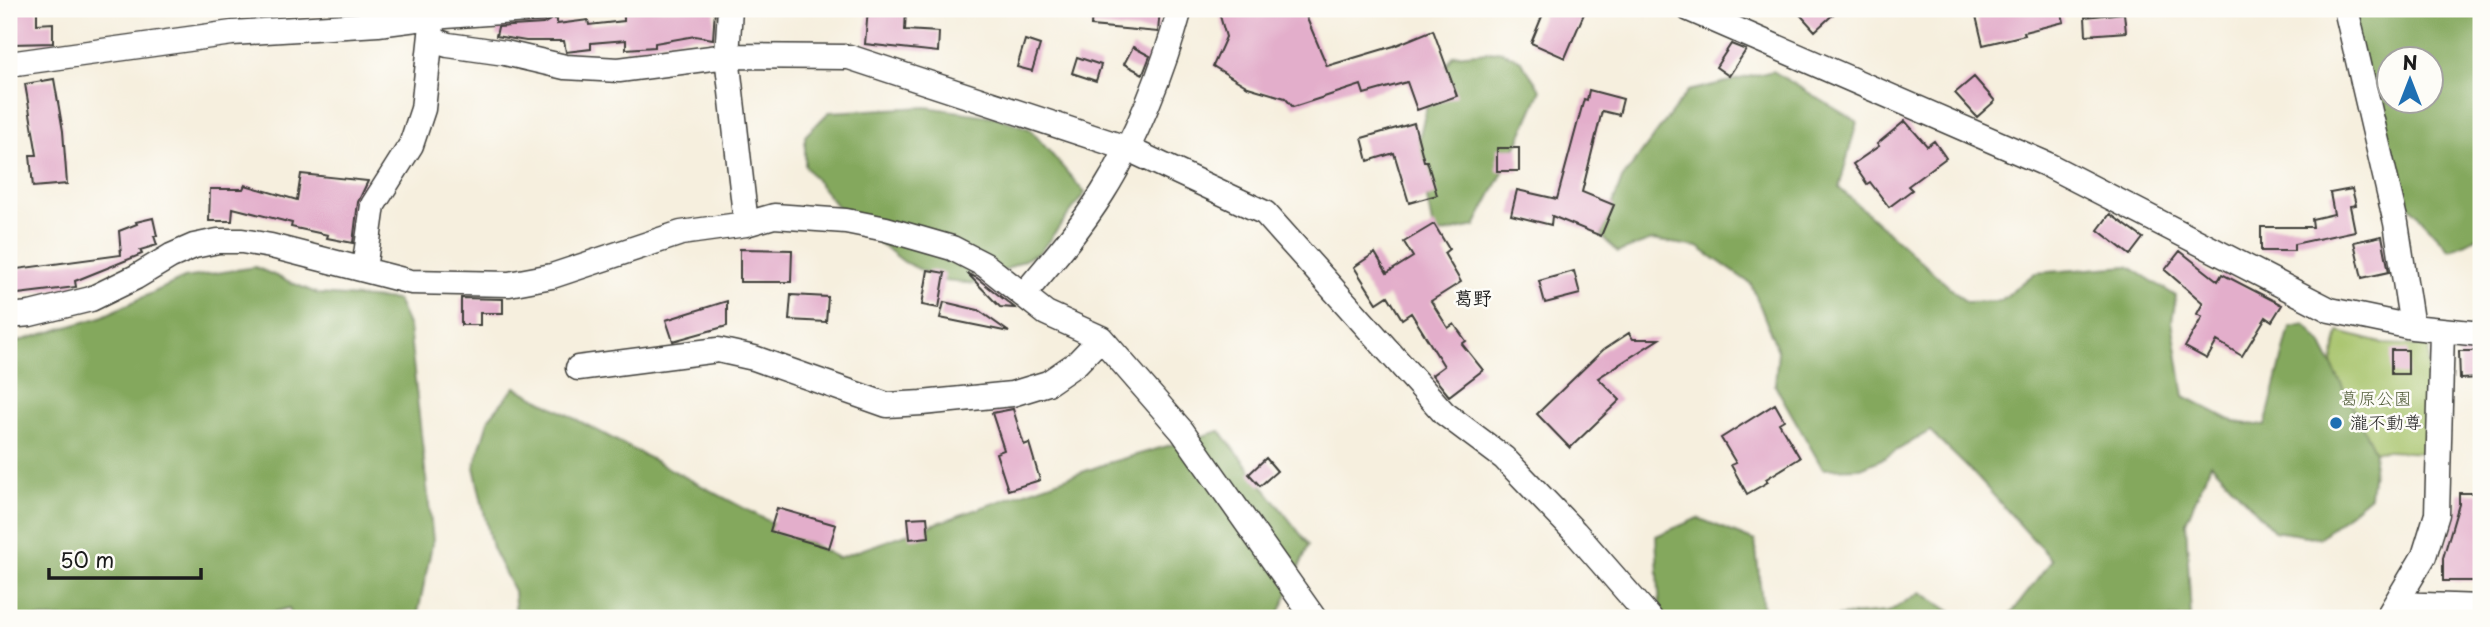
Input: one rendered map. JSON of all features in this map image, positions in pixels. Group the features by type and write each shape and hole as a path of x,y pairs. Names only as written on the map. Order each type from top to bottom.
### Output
{"street":[{"path":"9,64 232,33 379,24 432,29 542,9"},
{"path":"730,9 727,56 747,224"},
{"path":"1023,295 1063,247 1103,192 1168,55 1180,9"},
{"path":"1689,9 2046,164 2330,310 2412,327 2481,334"},
{"path":"2346,9 2396,223 2412,327"},
{"path":"432,29 448,46 505,53 565,67 619,70 727,56 849,57 1126,148 1265,213 1444,413 1504,458 1575,532 1650,618"},
{"path":"364,269 373,205 411,145 423,109 432,29"},
{"path":"9,316 30,314 91,299 136,278 170,256 194,246 218,241 242,241 271,246 411,282 509,284 552,276 681,233 747,224 774,216 807,217 886,229 963,254 985,265 1046,313 1101,338 1182,431 1314,618"},
{"path":"2392,611 2424,556 2437,514 2442,331"},
{"path":"578,368 718,350 766,362 887,405 922,403 1012,394 1048,383 1077,363 1101,338"},
{"path":"2392,611 2481,607"}],"green space":[{"path":"2347,9 2481,9 2481,236 2450,250 2404,200 2374,116 2444,116 2444,46 2374,46 2374,116 2347,40"},
{"path":"1501,51 1521,61 1541,90 1516,147 1475,226 1434,235 1417,147 1432,85 1454,55"},
{"path":"1773,71 1857,122 1839,188 1966,302 2000,301 2035,273 2128,266 2176,296 2172,321 2184,396 2234,422 2265,426 2290,327 2305,324 2321,343 2375,452 2370,496 2319,538 2274,531 2211,463 2186,522 2191,618 2008,618 2052,560 1975,475 1930,431 1861,468 1823,469 1775,385 1778,351 1751,284 1698,247 1652,240 1618,252 1601,236 1622,179 1688,91"},
{"path":"926,107 996,117 1030,129 1085,193 1040,252 978,284 944,281 904,262 844,215 805,166 805,136 829,112"},
{"path":"255,267 318,294 397,300 409,327 433,540 417,618 293,618 289,608 267,614 265,618 9,618 9,344 101,317 184,278"},
{"name":"葛原公園","path":"2339,332 2385,344 2429,346 2426,453 2313,447"},
{"path":"515,387 838,558 1108,463 1220,431 1309,545 1277,618 516,618 514,591 492,548 474,467 489,418"},
{"path":"1698,518 1755,541 1764,618 1665,618 1660,612 1656,536"},
{"path":"1921,592 1960,618 1837,618 1888,612"}],"building":[{"path":"11,9 37,9 37,24 53,23 53,43 12,44"},
{"path":"715,9 713,39 695,36 655,43 655,47 626,49 626,40 591,43 591,49 566,52 564,41 526,41 496,36 498,27 543,24 552,19 557,19 557,24 588,20 589,25 624,21 624,11"},
{"path":"868,9 906,9 905,30 939,32 938,52 865,44"},
{"path":"1092,9 1160,9 1158,32 1091,26"},
{"path":"1218,9 1303,9 1327,66 1394,46 1433,30 1457,96 1417,110 1407,82 1364,94 1361,85 1293,107 1285,98 1248,87 1213,66 1226,37"},
{"path":"1545,9 1586,9 1565,58 1531,43"},
{"path":"1795,9 1839,9 1815,31"},
{"path":"2006,9 2061,9 2064,22 1983,45 1976,16"},
{"path":"2124,13 2126,32 2086,35 2085,17"},
{"path":"1025,40 1040,45 1032,71 1017,67"},
{"path":"1731,44 1746,50 1729,76 1716,67"},
{"path":"1133,47 1150,56 1143,74 1124,64"},
{"path":"1077,57 1101,65 1096,81 1072,73"},
{"path":"1974,77 1995,101 1977,117 1955,93"},
{"path":"54,79 63,131 67,184 33,187 30,155 37,155 25,84"},
{"path":"1589,90 1623,99 1619,115 1602,111 1582,192 1614,205 1601,236 1552,216 1551,225 1511,215 1517,190 1557,199 1584,99 1587,100"},
{"path":"1905,121 1927,146 1934,141 1946,158 1908,186 1912,190 1889,207 1870,182 1867,184 1853,164 1879,146 1877,144"},
{"path":"1414,123 1437,195 1409,203 1394,153 1368,161 1362,138"},
{"path":"1497,148 1519,148 1519,171 1497,171"},
{"path":"301,174 368,181 358,202 353,243 327,238 328,235 291,227 292,223 233,208 232,221 209,221 210,189 243,189 245,185 297,200"},
{"path":"2352,189 2356,205 2350,206 2355,231 2294,244 2294,251 2261,251 2261,227 2313,227 2312,219 2334,214 2330,193"},
{"path":"2110,214 2143,238 2130,255 2098,230"},
{"path":"153,218 157,245 140,250 142,254 75,281 76,287 9,295 9,270 121,255 119,231 137,224 136,222"},
{"path":"1434,224 1449,249 1444,253 1461,282 1431,301 1448,328 1454,324 1466,341 1462,344 1483,370 1449,396 1432,375 1444,366 1411,313 1402,319 1388,296 1377,303 1354,267 1375,253 1387,273 1413,257 1404,242"},
{"path":"2382,236 2389,272 2362,278 2354,242"},
{"path":"740,249 792,250 791,282 740,282"},
{"path":"2180,251 2218,281 2222,274 2282,305 2272,321 2266,317 2242,356 2217,341 2207,359 2185,347 2202,317 2197,314 2203,303 2165,270"},
{"path":"928,270 945,273 939,308 922,305"},
{"path":"1574,271 1580,294 1545,303 1539,281"},
{"path":"967,273 977,278 1015,308 1000,307"},
{"path":"791,295 828,297 826,322 789,320"},
{"path":"461,298 503,299 503,313 480,313 480,325 461,325"},
{"path":"727,301 727,326 673,341 666,320"},
{"path":"944,302 978,310 1009,332 940,318"},
{"path":"1629,333 1633,339 1659,339 1598,378 1620,400 1570,448 1537,414 1603,350"},
{"path":"2391,350 2408,350 2408,374 2391,374"},
{"path":"2459,351 2481,351 2481,378 2460,379"},
{"path":"1775,404 1784,420 1779,423 1800,458 1747,494 1731,465 1736,463 1721,438"},
{"path":"1013,409 1024,445 1029,443 1040,480 1008,490 996,453 1004,450 992,413"},
{"path":"1266,458 1277,471 1260,486 1249,474"},
{"path":"2459,493 2481,493 2481,581 2443,581 2443,558 2459,504"},
{"path":"777,508 836,525 829,548 770,531"},
{"path":"927,517 929,537 910,539 908,518"}],"place":[{"name":"瀧不動尊","path":"2336,423"}],"district":[{"name":"葛野","path":"1473,298"}]}
